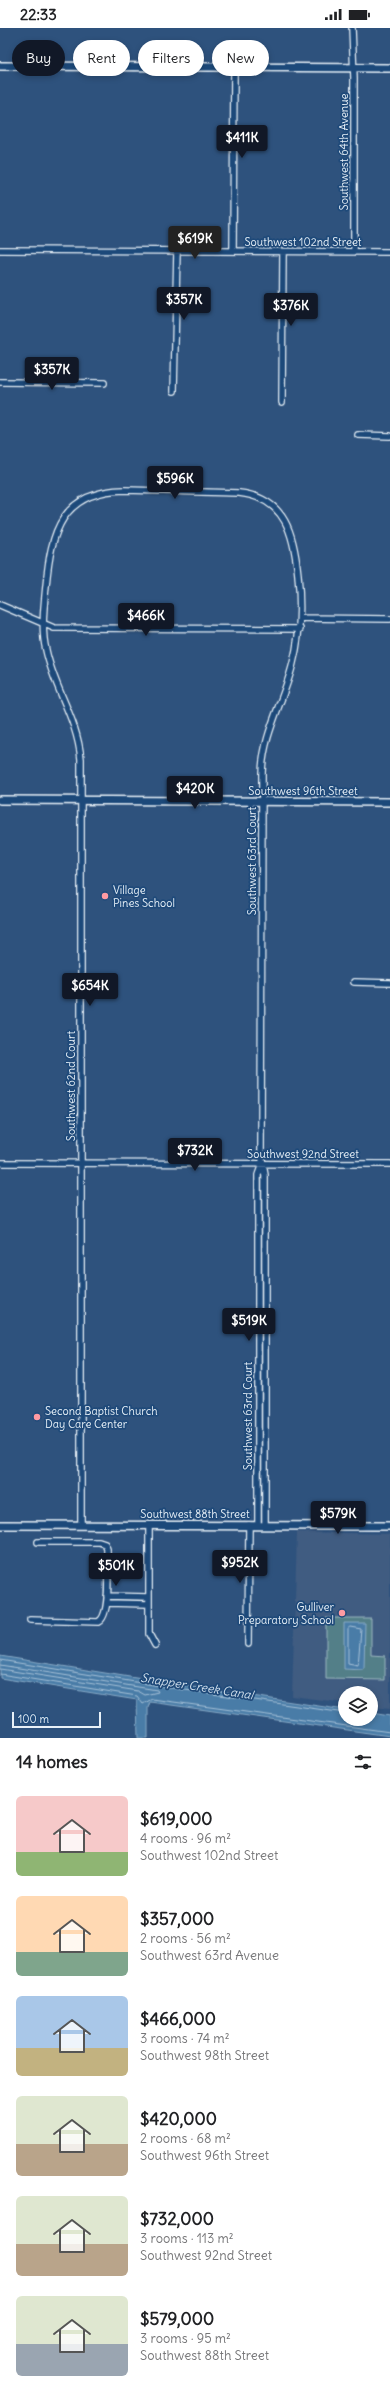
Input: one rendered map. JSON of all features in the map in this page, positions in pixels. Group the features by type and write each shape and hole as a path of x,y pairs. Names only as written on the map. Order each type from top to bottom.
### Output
{"street":[{"name":"Southwest 64th Avenue","path":"352,28 354,252"},
{"path":"0,66 212,67"},
{"path":"269,67 390,68"},
{"path":"233,251 234,76"},
{"name":"Southwest 102nd Street","path":"0,250 390,252"},
{"path":"174,391 177,251"},
{"path":"282,402 284,252"},
{"path":"0,382 104,383"},
{"path":"358,435 390,436"},
{"name":"Southwest 62nd Court","path":"81,1525 81,759 77,730 51,668 45,648 44,625 46,586 52,541 66,513 84,498 109,490 239,493 250,494 268,502"},
{"name":"Southwest 63rd Court","path":"261,1525 265,1446 265,1175 262,1163 262,801 264,746 288,682 300,629 301,618 297,565 292,534 283,517 268,502"},
{"path":"0,605 54,628 300,629"},
{"path":"301,618 390,619"},
{"name":"Southwest 96th Street","path":"0,800 390,802"},
{"path":"354,982 390,983"},
{"name":"Southwest 92nd Street","path":"0,1163 390,1164"},
{"name":"Southwest 63rd Court","path":"261,1525 258,1446 258,1175 262,1163"},
{"path":"258,1239 265,1239"},
{"path":"258,1309 265,1309"},
{"path":"258,1377 265,1377"},
{"path":"258,1446 265,1446"},
{"name":"Southwest 88th Street","path":"0,1525 390,1526"},
{"path":"149,1525 148,1634 155,1645"},
{"path":"248,1644 249,1525"},
{"path":"30,1620 101,1621 105,1615 107,1600 106,1546 99,1542 38,1542"},
{"path":"107,1600 148,1597"},
{"path":"107,1600 148,1604"}],"shaded area":[{"name":"Gulliver Preparatory School","path":"297,1532 390,1534 390,1709 378,1708 378,1686 338,1686 338,1702 292,1696"}],"green space":[{"path":"326,1618 371,1618 371,1655 385,1656 385,1680 326,1679"}],"water":[{"path":"344,1623 365,1623 364,1670 344,1669"},
{"path":"0,1656 338,1709 338,1726 378,1726 378,1714 390,1716 390,1736 150,1702 148,1708 148,1738 138,1738 137,1700 0,1678"}],"place":[{"name":"Village Pines School","path":"105,896"},
{"name":"Second Baptist Church Day Care Center","path":"37,1417"},
{"name":"Gulliver Preparatory School","path":"342,1613"}],"water label":[{"name":"Snapper Creek Canal","path":"197,1686"}]}
